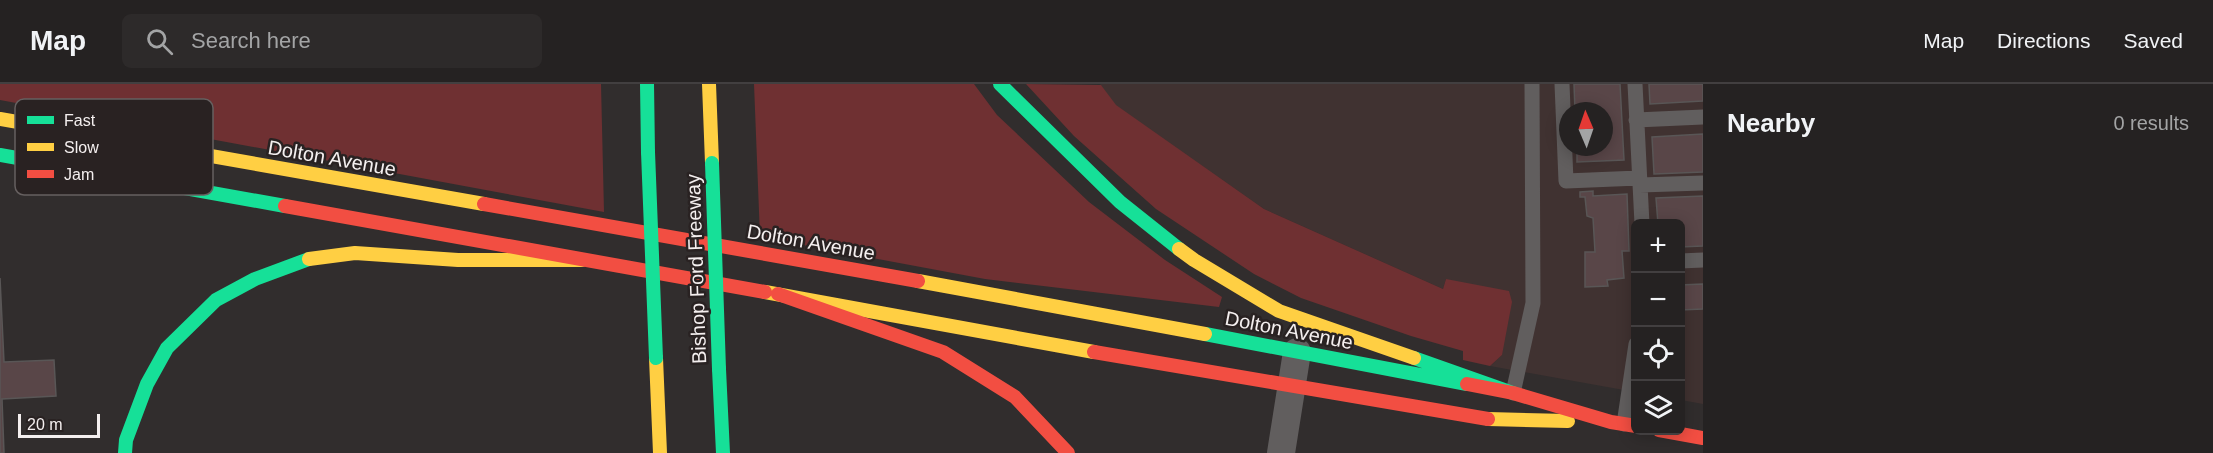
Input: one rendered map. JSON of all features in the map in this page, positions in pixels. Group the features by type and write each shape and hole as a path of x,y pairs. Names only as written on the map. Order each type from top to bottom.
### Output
{"main road":[{"path":"647,84 660,453"},
{"name":"Bishop Ford Freeway","path":"709,84 723,453"},
{"path":"1000,84 1120,202 1194,260 1241,289 1279,311 1513,393"},
{"name":"Dolton Avenue","path":"0,119 15,122"},
{"path":"0,154 15,157"},
{"name":"Dolton Avenue","path":"213,156 818,262 1298,352 1513,393 1624,424"},
{"path":"213,193 1015,339 1292,384 1493,420 1624,424"},
{"path":"125,453 126,440 147,384 167,348 216,300 255,279 306,259 355,253 458,260 582,260"},
{"path":"778,294 942,352 1015,397 1068,453"},
{"path":"721,416 732,453"},
{"path":"655,453 658,418"},
{"path":"1685,435 1703,438"}],"street":[{"path":"1281,453 1298,352"}],"lane":[{"path":"1513,393 1533,303 1532,84"},
{"path":"1562,84 1566,181 1703,183"},
{"path":"1635,84 1642,219"},
{"path":"1636,120 1703,117"},
{"path":"1685,261 1703,260"},
{"path":"1624,424 1631,373"}],"shaded area":[{"path":"0,84 601,84 604,212 213,139 213,99 15,99 15,103 0,100"},
{"path":"754,84 974,84 997,115 1089,202 1165,260 1222,297 1219,307 985,279 760,237"},
{"path":"1026,84 1101,85 1116,105 1264,209 1443,289 1446,279 1509,291 1512,302 1502,355 1490,366 1463,360 1463,351 1411,336 1301,298 1254,274 1156,209 1074,136"},
{"path":"1100,84 1703,84 1703,404 1685,401 1685,219 1631,219 1631,391 1490,366 1502,355 1446,279 1443,289 1264,209 1115,105"}],"building":[{"path":"1574,84 1620,84 1624,160 1577,162 1577,156 1613,156 1613,102 1575,102"},
{"path":"1649,84 1703,84 1703,101 1650,104"},
{"path":"1703,134 1703,172 1654,174 1652,137"},
{"path":"1593,191 1593,196 1627,194 1629,251 1622,251 1624,278 1607,280 1608,286 1585,287 1585,252 1595,252 1593,218 1587,216 1585,197 1580,197 1580,192"},
{"path":"1703,196 1703,246 1685,247 1685,219 1658,219 1656,198"},
{"path":"0,278 4,362 54,360 56,396 2,399 4,453 0,453"},
{"path":"1703,284 1703,309 1685,310 1685,285"}],"traffic: fast":[{"path":"647,84 648,152"},
{"path":"1000,84 1120,202 1179,249"},
{"path":"648,152 656,358"},
{"path":"0,155 15,158"},
{"path":"712,163 719,369"},
{"path":"213,193 285,206"},
{"path":"125,453 126,440 147,384 167,348 216,300 255,279 309,259"},
{"path":"1205,334 1467,384"},
{"path":"1414,358 1513,393"},
{"path":"719,369 723,453"}],"traffic: slow":[{"path":"709,84 712,163"},
{"path":"0,119 15,122"},
{"path":"213,156 484,204"},
{"path":"1179,249 1279,311 1414,358"},
{"path":"309,259 355,253 458,260 582,260"},
{"path":"918,281 1205,334"},
{"path":"765,292 1094,352"},
{"path":"656,358 660,453"},
{"path":"1488,419 1568,421"}],"traffic: jam":[{"path":"484,204 918,281"},
{"path":"285,206 765,292"},
{"path":"778,294 943,352 1015,397 1068,453"},
{"path":"1094,352 1488,419"},
{"path":"1467,384 1513,393 1611,422 1631,425"},
{"path":"1685,435 1703,438"}]}
